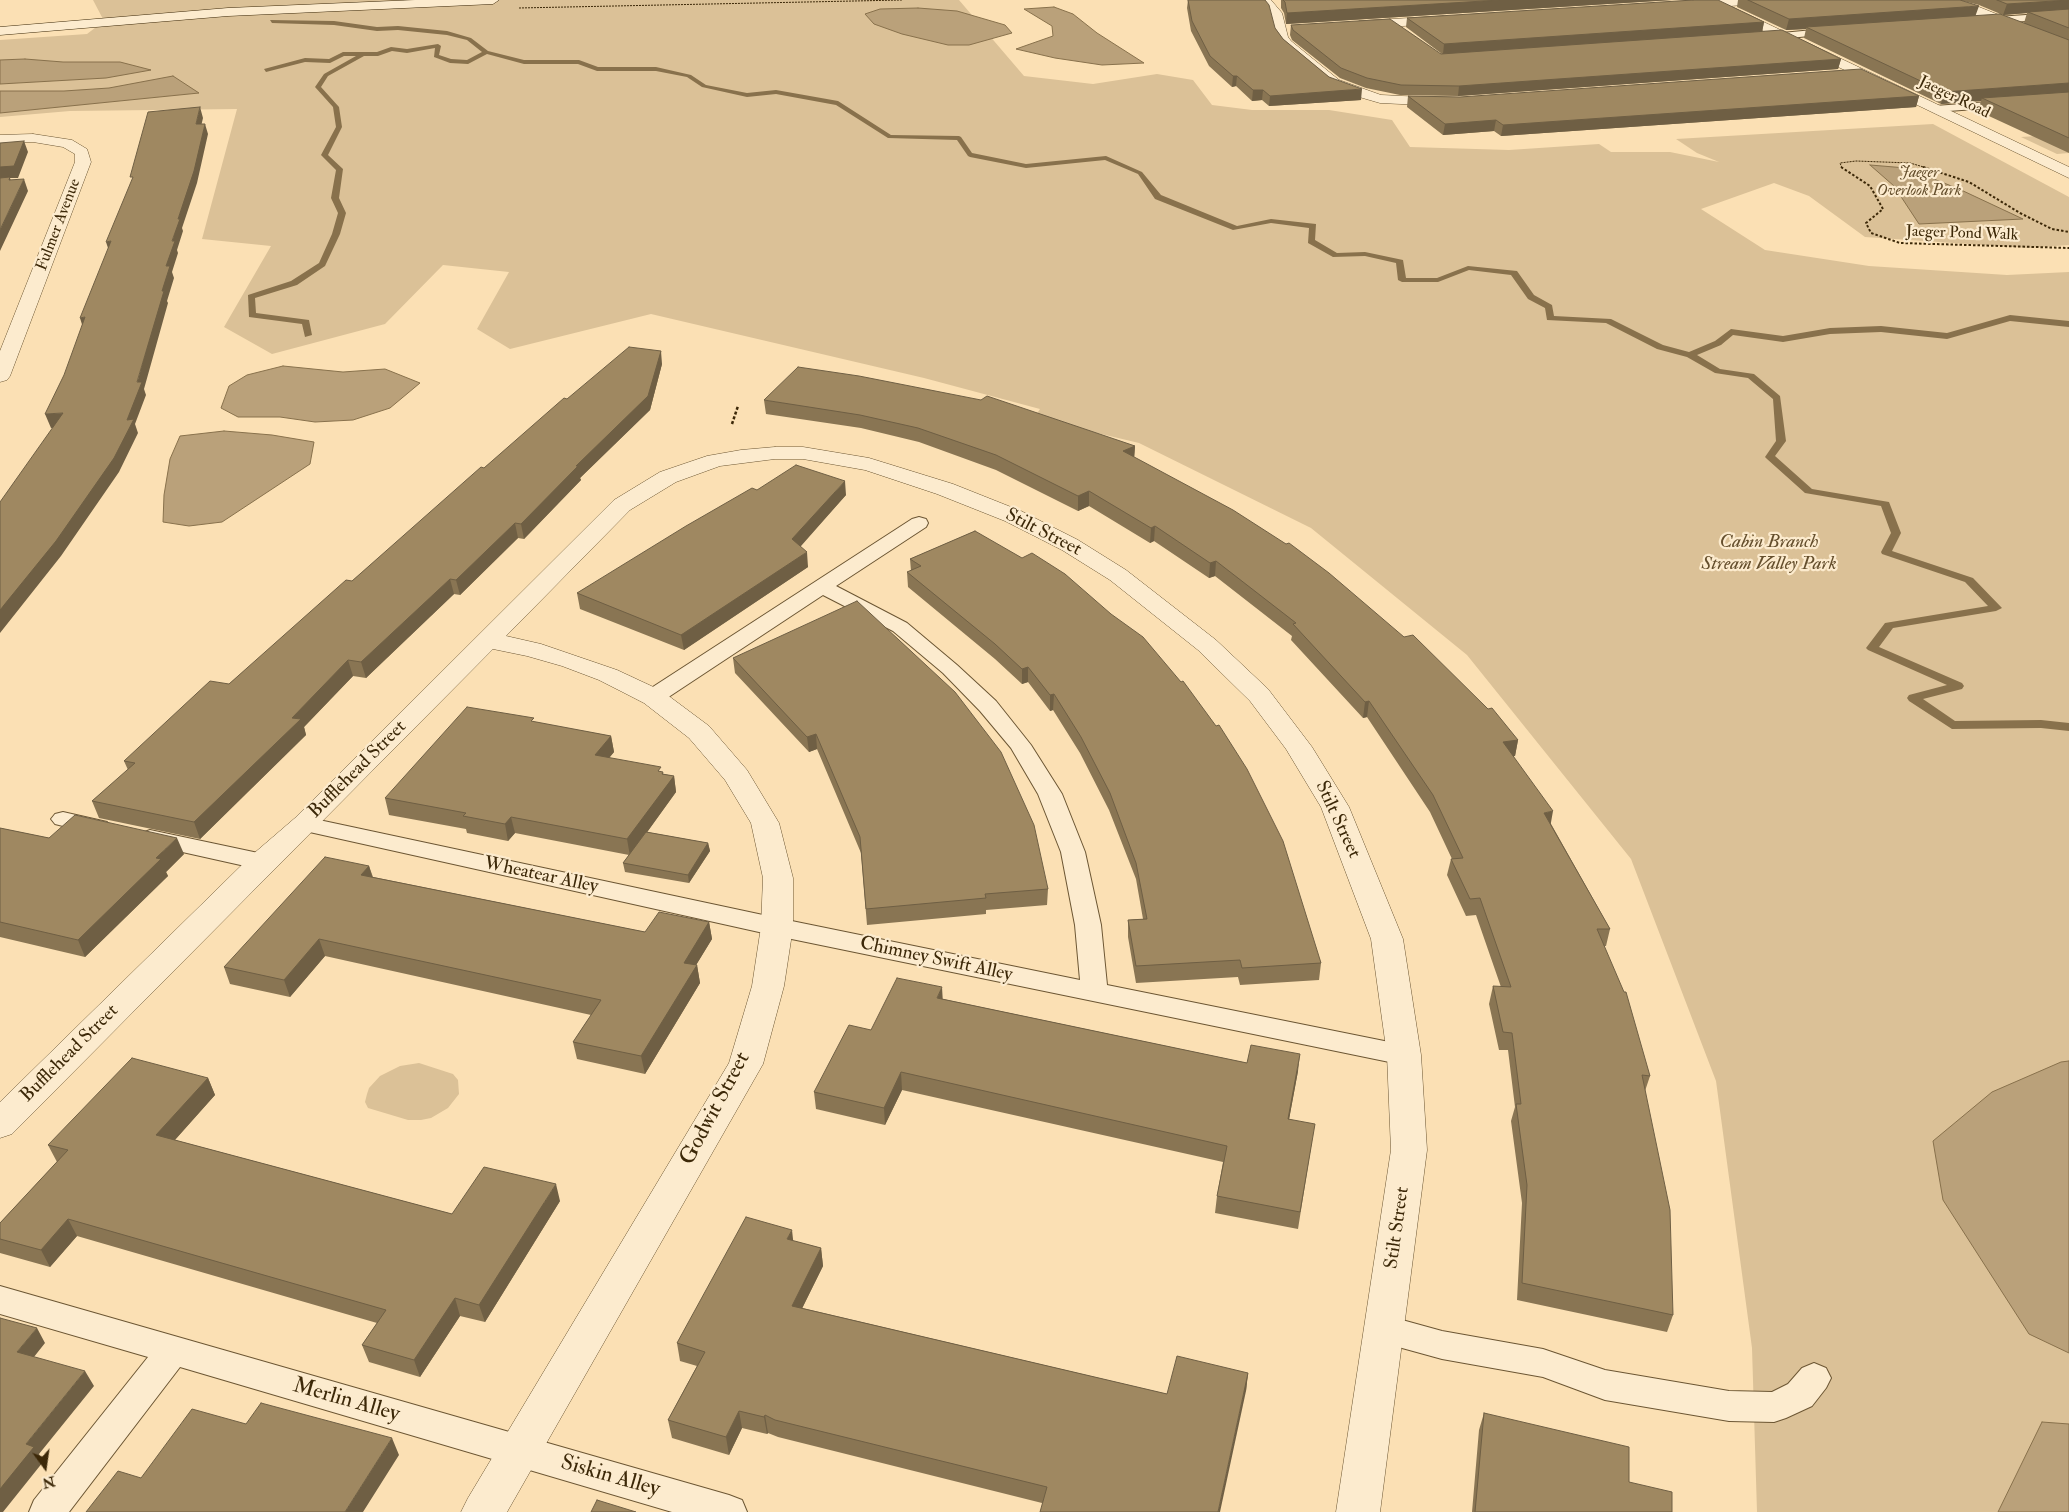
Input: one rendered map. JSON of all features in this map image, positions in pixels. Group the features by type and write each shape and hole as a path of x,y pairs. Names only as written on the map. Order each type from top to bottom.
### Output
{"street":[{"path":"0,30 228,12 493,0"},
{"path":"1265,0 1276,12 1280,30 1286,44 1334,83 1380,99 1458,102"},
{"path":"1676,6 1759,0"},
{"path":"1938,0 1975,10 2069,47"},
{"name":"Jaeger Road","path":"1715,3 2069,173"},
{"path":"1342,26 1459,19"},
{"path":"1280,30 1296,29"},
{"path":"1838,75 1862,73"},
{"name":"Fulmer Avenue","path":"0,139 33,138 67,144 82,152 83,162 0,376"},
{"name":"Stilt Street","path":"740,456 775,452 803,453 868,464 945,490 1013,516 1070,545 1118,575 1207,645 1258,695 1298,747 1335,807 1387,940 1404,1054 1409,1150 1358,1512"},
{"name":"Bufflehead Street","path":"0,1124 263,862 305,824 622,505 668,477 715,461 740,456"},
{"name":"Godwit Street","path":"483,1512 746,1064 768,986 777,927 778,878 765,823 737,776 699,732 653,697 608,675 532,649 487,640"}],"lane":[{"path":"1974,22 2069,15"},
{"path":"1390,23 1404,34"},
{"path":"1749,39 1848,30"},
{"path":"1936,109 2069,99"},
{"path":"653,697 919,523"},
{"path":"823,587 900,627 950,669 988,706 1020,744 1050,794 1073,852 1088,925 1095,993"},
{"path":"63,819 263,862"},
{"name":"Wheatear Alley","path":"305,824 777,927"},
{"name":"Chimney Swift Alley","path":"777,927 1095,993 1404,1054"},
{"name":"Merlin Alley","path":"0,1300 519,1451"},
{"path":"1384,1330 1442,1345 1544,1363 1605,1385 1729,1406 1774,1407 1800,1395 1814,1378"},
{"path":"47,1512 173,1351"},
{"name":"Siskin Alley","path":"519,1451 729,1512"}],"path":[{"name":"Jaeger Pond Walk","path":"2069,232 2052,229 2020,213 1968,182 1910,163 1840,162 1842,169 1870,186 1883,209 1866,223 1871,233 1900,243 2069,248"},
{"path":"732,424 738,406"}],"green space":[{"name":"Cabin Branch Stream Valley Park","path":"93,0 959,0 1024,76 1093,84 1157,74 1193,80 1212,105 1252,110 1329,110 1392,120 1410,147 1509,150 1599,144 1611,152 1670,152 1719,162 1697,153 1676,139 1933,124 2069,197 2069,245 2028,248 1865,237 1809,196 1774,183 1701,209 1765,250 1869,266 2007,275 2069,272 2069,1512 1757,1512 1752,1348 1716,1081 1631,859 1467,655 1311,528 1139,443 1034,418 1040,409 924,378 651,314 510,349 477,329 509,272 443,265 385,324 272,354 224,327 271,246 202,239 237,109 70,111 0,117 0,40 87,34 104,21"},
{"path":"2069,134 2069,153 2057,154 2021,137"},
{"path":"419,1063 453,1074 458,1080 459,1094 448,1108 431,1118 408,1120 368,1108 365,1102 369,1088 380,1076 400,1066"}],"shaded area":[{"path":"1054,7 1073,14 1097,33 1144,63 1102,65 1055,58 1016,49 1053,36 1052,26 1024,9"},
{"path":"918,8 957,11 1005,25 1012,33 969,45 948,45 902,34 874,24 865,14 880,9"},
{"path":"25,59 63,62 120,62 151,70 106,78 0,84 0,60"},
{"path":"173,76 199,93 0,113 0,91 64,91 109,88"},
{"path":"1870,165 1906,168 1959,189 2023,219 1919,224 1894,186"},
{"path":"283,366 343,372 385,369 420,383 390,408 353,420 315,422 280,417 238,417 221,408 229,386 247,375"},
{"path":"224,431 272,435 314,442 310,464 222,522 189,526 163,522 164,495 170,459 180,436"},
{"path":"2069,1061 2069,1353 2029,1334 1943,1200 1933,1141 1992,1092 2061,1062"},
{"path":"2042,1422 2069,1424 2069,1512 1998,1512"}],"building":[{"path":"1188,0 1265,0 1269,5 1275,28 1283,39 1329,77 1362,89 1270,96 1263,90 1253,90 1210,56 1192,21"},
{"path":"1283,0 1500,0 1287,13"},
{"path":"1718,0 1764,22 1444,44 1407,18"},
{"path":"1748,0 1960,0 1979,6 1789,19"},
{"path":"1997,0 2069,0 2007,4"},
{"path":"2069,9 2069,28 2028,12"},
{"path":"2000,14 2069,40 2069,83 1944,92 1806,27"},
{"path":"1390,19 1441,54 1782,30 1841,59 1459,86 1401,85 1367,78 1341,68 1293,30 1291,25"},
{"path":"1861,69 1919,96 1503,125 1496,120 1445,124 1408,96 1460,97"},
{"path":"2069,92 2069,138 1982,98"},
{"path":"200,107 196,124 205,124 194,171 172,241 175,241 166,266 170,266 162,291 164,291 137,382 142,382 127,420 134,419 114,458 56,541 0,610 0,502 63,413 45,414 64,375 85,317 80,318 111,241 106,242 133,177 130,177 148,112"},
{"path":"24,141 14,166 0,167 0,143"},
{"path":"10,177 9,180 24,179 0,230 0,178"},
{"path":"629,347 661,351 648,396 576,466 578,466 521,524 515,523 456,580 450,579 361,662 348,660 292,718 301,719 194,822 92,801 135,763 124,761 210,681 229,684 346,580 352,581 481,467 484,468 564,398 567,399"},
{"path":"798,367 859,376 981,400 987,396 1135,446 1123,451 1233,510 1286,544 1289,543 1329,573 1404,637 1413,635 1488,709 1492,708 1518,740 1503,742 1553,811 1544,813 1610,929 1597,929 1624,992 1626,992 1650,1076 1642,1075 1670,1210 1673,1315 1522,1283 1527,1185 1516,1104 1521,1104 1512,1033 1503,1032 1493,986 1511,987 1480,898 1470,899 1451,859 1463,858 1433,795 1369,701 1365,702 1293,624 1296,623 1216,561 1210,563 1155,526 1151,528 1089,491 1078,496 996,455 918,428 860,415 764,400"},
{"path":"796,465 845,481 792,539 807,552 681,635 577,593 686,526 752,488 757,490"},
{"path":"975,531 1022,558 1032,553 1065,574 1111,614 1143,637 1181,682 1183,681 1216,726 1219,725 1247,769 1283,841 1321,963 1242,968 1240,960 1136,966 1128,920 1147,919 1136,863 1110,793 1081,737 1054,694 1050,695 1028,667 1022,669 995,644 907,572 921,566 910,559"},
{"path":"857,601 955,692 1001,752 1034,825 1048,889 985,894 986,898 866,909 860,837 816,734 807,737 733,658"},
{"path":"467,707 534,718 531,721 611,736 595,755 661,767 658,771 663,772 662,774 674,776 627,839 511,817 505,824 463,816 466,813 385,798"},
{"path":"75,815 177,838 156,858 161,859 78,940 0,922 0,828 49,838"},
{"path":"646,832 708,843 688,875 623,863"},
{"path":"325,857 369,866 361,875 645,932 659,912 709,922 684,963 697,965 641,1056 573,1042 601,1000 319,939 284,980 224,967"},
{"path":"897,978 942,987 937,998 1247,1063 1251,1045 1300,1054 1288,1119 1315,1124 1300,1212 1217,1196 1227,1146 901,1072 884,1108 814,1092 849,1025 871,1030"},
{"path":"132,1058 208,1078 156,1135 452,1214 484,1167 556,1184 479,1305 455,1298 414,1360 362,1345 386,1310 68,1219 41,1250 0,1239 0,1223 68,1150 48,1145"},
{"path":"746,1217 792,1230 787,1239 821,1248 792,1306 1167,1394 1177,1356 1248,1373 1218,1512 1040,1512 1047,1487 775,1420 765,1415 764,1417 739,1411 726,1437 668,1420 705,1352 677,1343"},
{"path":"0,1318 37,1328 17,1352 85,1371 26,1444 34,1447 0,1489"},
{"path":"261,1403 392,1438 345,1512 86,1512 118,1471 141,1478 192,1409 246,1424"},
{"path":"1484,1413 1629,1447 1629,1482 1672,1492 1672,1512 1475,1512"},
{"path":"597,1500 636,1512 591,1512"}],"waterway":[{"path":"272,21 334,23 377,29 398,28 447,33 469,39 486,52"},
{"path":"363,54 378,54 391,49 407,51 438,46 436,56 450,61 468,62 486,52"},
{"path":"486,52 524,62 579,62 597,69 656,69 689,76 704,86 747,95 776,92 838,103 890,137 959,138 970,155 1026,166 1106,158 1140,173 1158,197 1236,228 1271,221 1313,226 1311,241 1336,255 1365,254 1400,262 1402,280 1438,280 1468,268 1514,273 1531,297 1549,307 1550,318 1608,321 1660,347 1690,355"},
{"path":"266,70 305,60 330,61 343,54 363,54"},
{"path":"308,335 306,322 252,315 251,297 294,283 322,264 336,234 342,213 335,198 340,169 324,155 339,127 336,107 318,87 326,75 363,54"},
{"path":"1690,355 1718,343 1731,332 1783,339 1830,331 1881,329 1947,336 2010,318 2069,324"},
{"path":"1690,355 1718,371 1751,376 1777,398 1781,441 1770,457 1809,491 1885,504 1896,533 1886,552 1969,580 1996,608 1889,625 1872,648 1958,686 1913,698 1952,725 2041,724 2069,727"}],"park label":[{"name":"Jaeger Overlook Park","path":"1919,183"}]}
